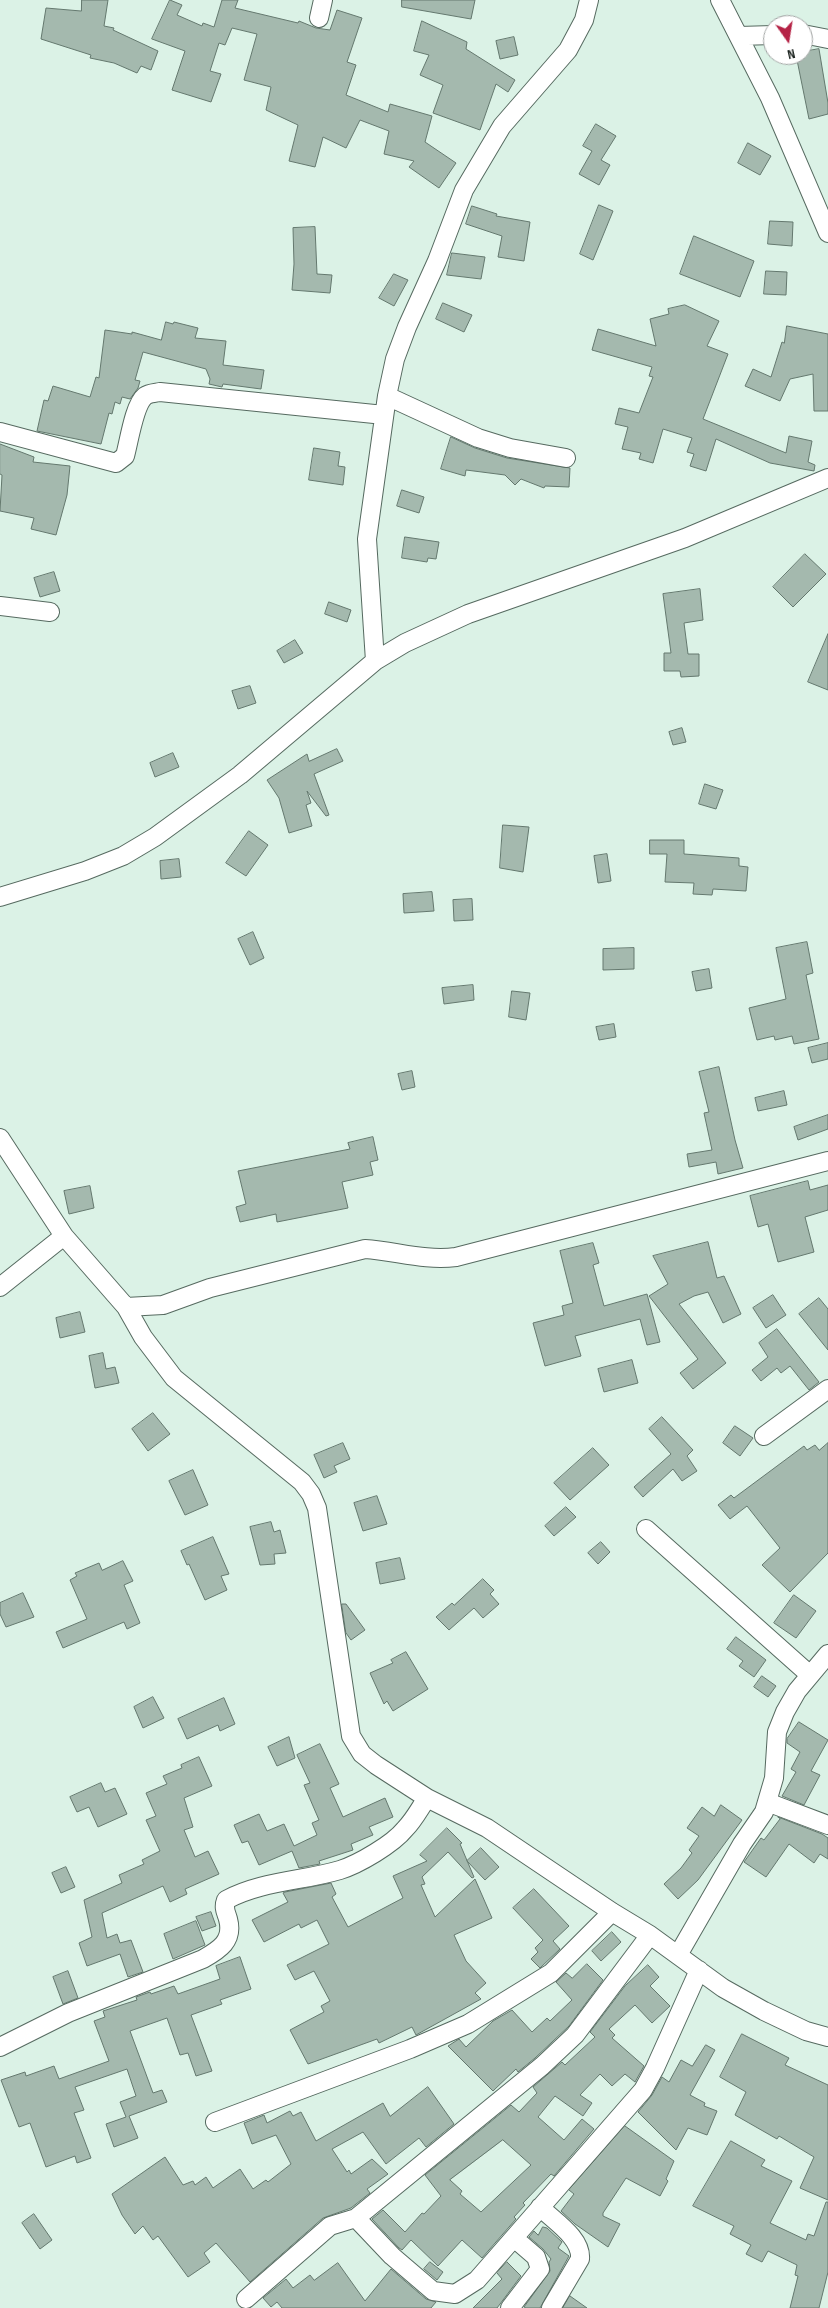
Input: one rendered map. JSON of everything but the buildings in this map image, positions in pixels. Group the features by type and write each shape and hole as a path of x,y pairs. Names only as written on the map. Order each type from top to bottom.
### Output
{"street":[{"path":"319,18 323,0"},
{"path":"375,661 367,539 384,415 395,359 407,327 437,261 464,190 502,126 568,50 584,20 589,0"},
{"path":"720,0 770,98 828,233"},
{"path":"739,36 763,35"},
{"path":"813,36 828,39"},
{"path":"0,432 116,463 125,456 143,398 149,394 160,392 384,415"},
{"path":"387,396 478,438 510,448 566,458"},
{"path":"0,897 85,871 122,856 155,837 240,775 375,661 405,643 468,614 685,538 828,478"},
{"path":"0,606 50,612"},
{"path":"0,1138 64,1236 126,1307 148,1345 174,1378 302,1482 311,1494 317,1508 351,1736 362,1754 427,1798 487,1828 612,1912 650,1935 723,1988 764,2011 806,2031 828,2037"},
{"path":"126,1307 163,1305 210,1288 365,1249 381,1250 426,1259 456,1257 828,1161"},
{"path":"0,1287 64,1236"},
{"path":"764,1436 828,1389"},
{"path":"646,1529 810,1675"},
{"path":"678,1955 742,1844 764,1812 774,1778 777,1732 785,1712 797,1691 828,1654"},
{"path":"0,2047 68,2013 210,1955 222,1948 228,1939 229,1923 224,1907 226,1900 237,1894 292,1879 341,1870 374,1853 405,1830 427,1798"},
{"path":"767,1802 828,1825"},
{"path":"216,2122 410,2049 468,2024 552,1973 612,1912"},
{"path":"246,2299 330,2226 356,2218 542,2066 575,2034 650,1935"},
{"path":"356,2218 392,2256 433,2290 455,2294 478,2280 643,2090 655,2068 699,1970"},
{"path":"540,2207 576,2242 581,2250 580,2259 551,2308"},
{"path":"510,2308 540,2269 536,2257 514,2238"}]}
